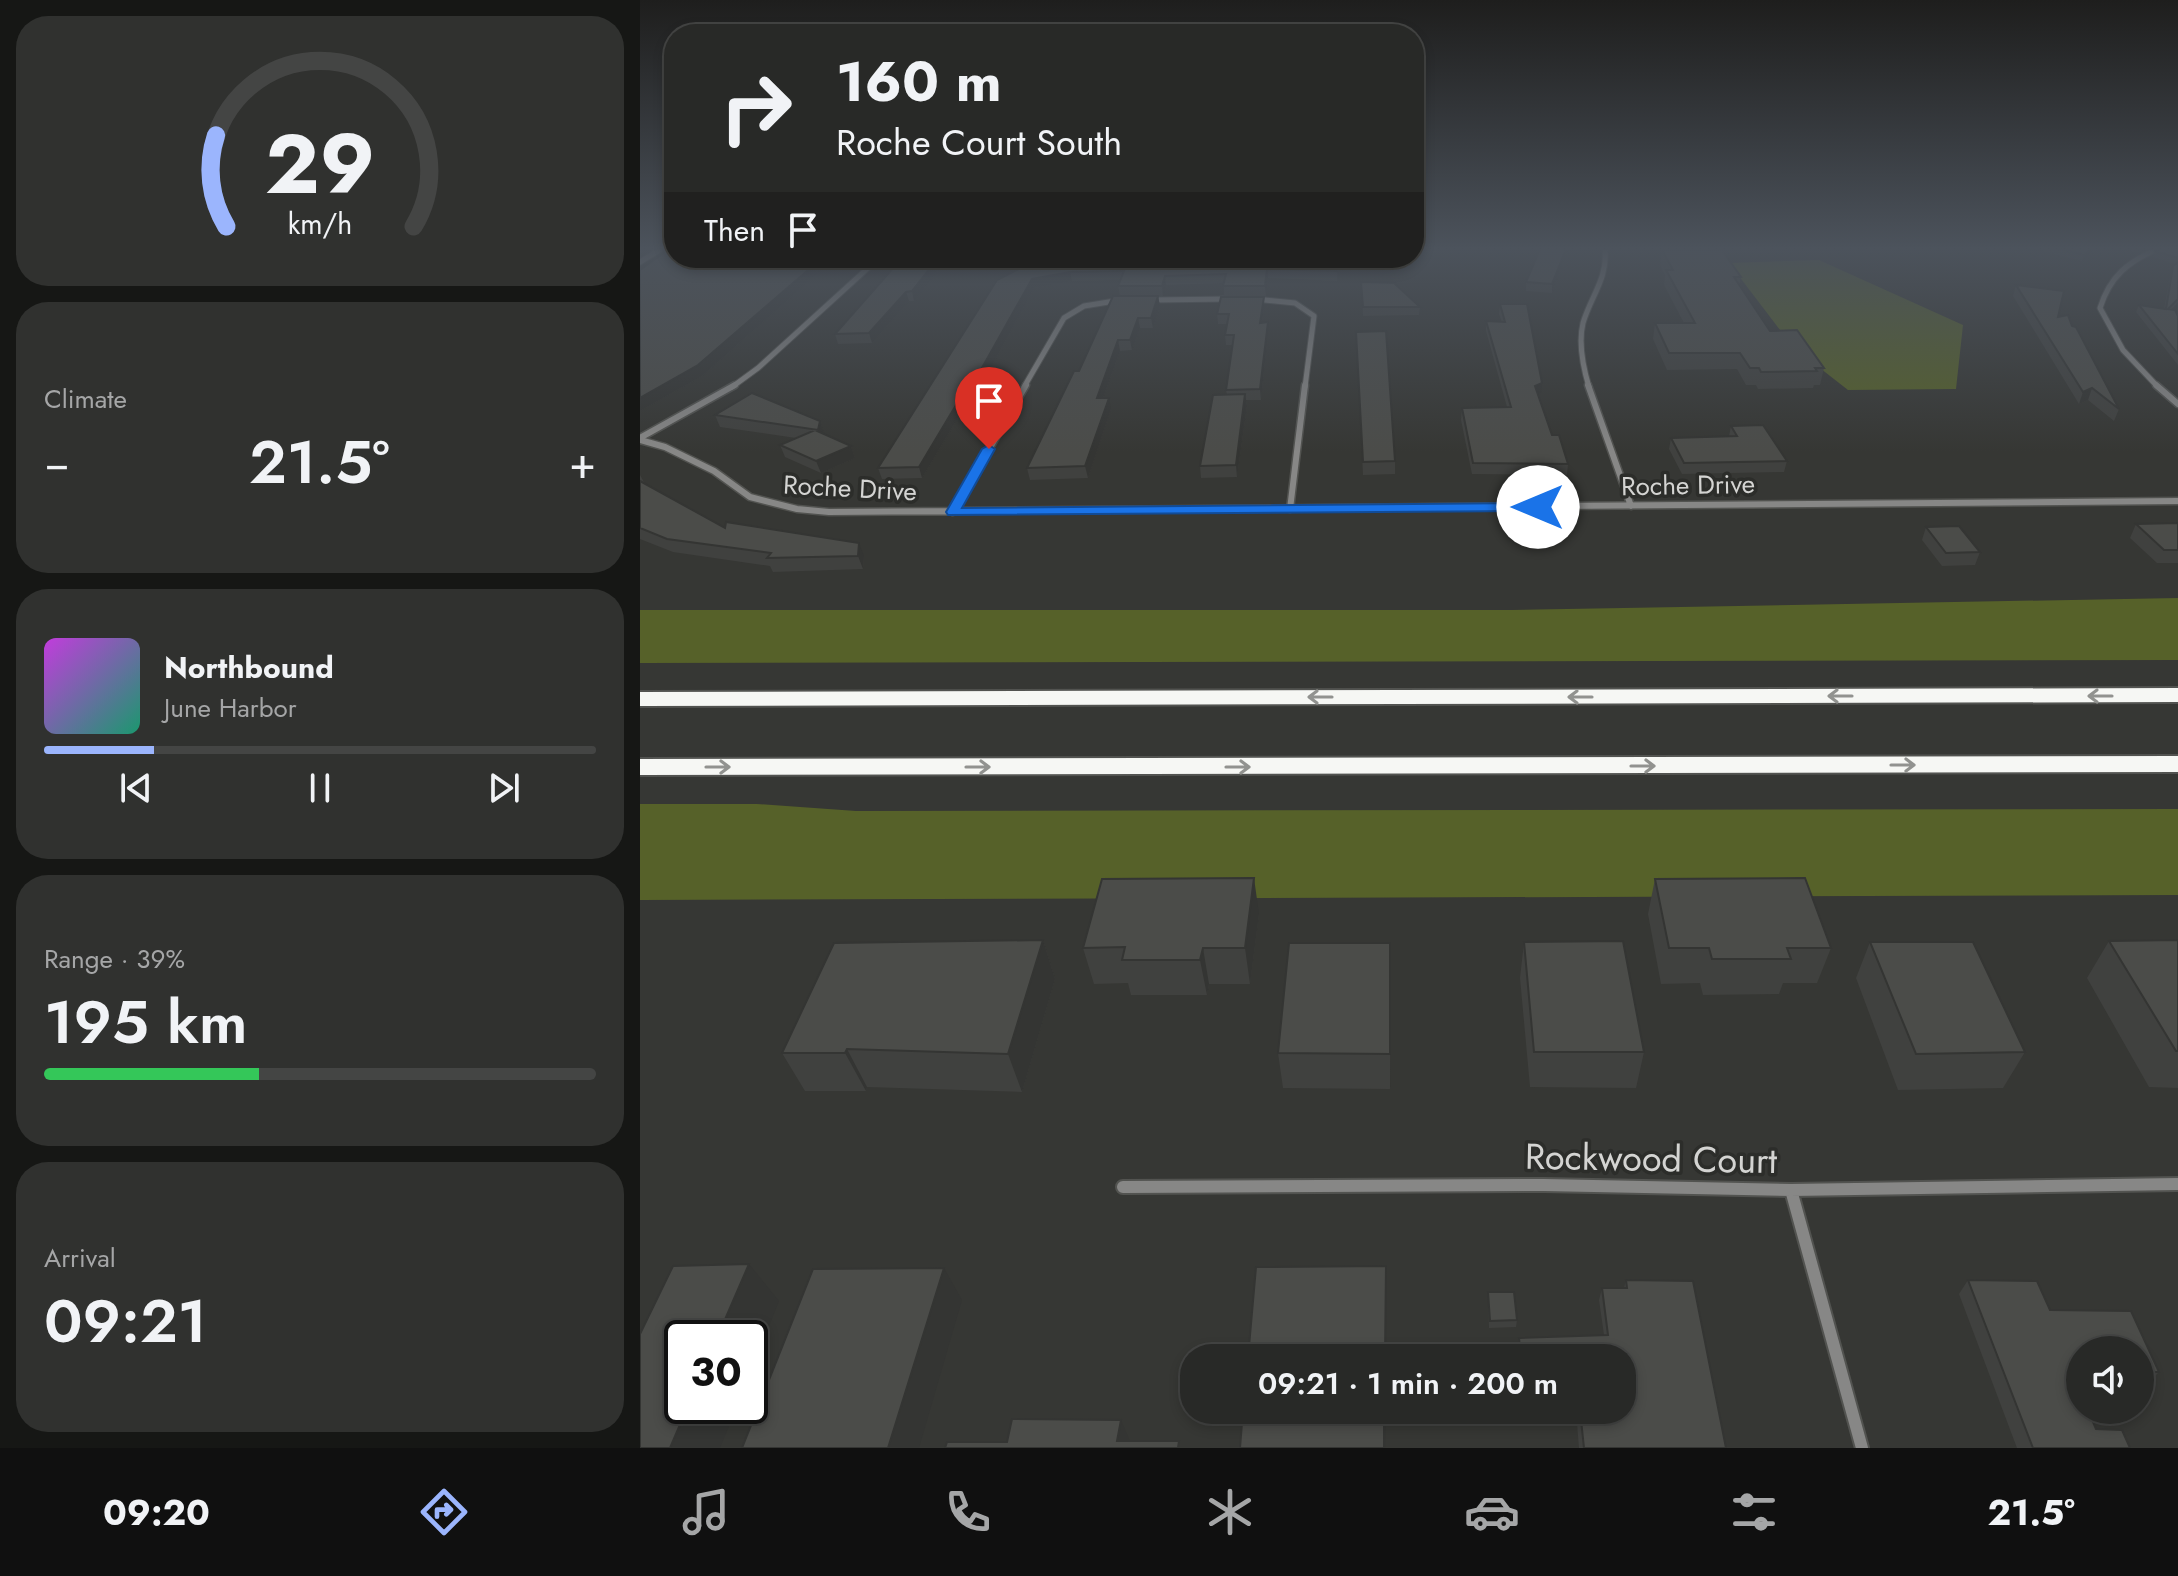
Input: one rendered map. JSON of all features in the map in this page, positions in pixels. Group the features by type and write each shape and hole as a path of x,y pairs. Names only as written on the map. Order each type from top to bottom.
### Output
{"highway":[{"path":"640,699 2178,695"},
{"path":"640,767 2178,764"}],"street":[{"path":"640,439 714,398 758,368 815,317"},
{"path":"953,512 1066,317"},
{"path":"1290,509 1314,317"},
{"path":"1585,317 1581,335 1582,360 1631,506"},
{"path":"2103,317 2111,336 2126,356 2178,404"},
{"name":"Roche Drive","path":"640,439 665,447 714,471 750,497 772,504 829,512 2178,501"},
{"name":"Rockwood Court","path":"1123,1187 1544,1185 1791,1190 2178,1184"},
{"path":"1791,1190 1862,1448"}],"green space":[{"path":"1770,317 1944,317 1963,325 1956,389 1848,390 1793,347"},
{"path":"2178,598 2178,660 640,663 640,610 1511,610"},
{"path":"640,804 757,804 856,811 2178,809 2178,895 640,900"}],"building":[{"path":"640,317 754,317 698,365 640,398"},
{"path":"850,317 884,317 869,333 835,334"},
{"path":"974,317 1011,317 978,375 974,375 919,467 878,468"},
{"path":"1104,317 1151,317 1138,318 1130,340 1118,340 1097,398 1109,398 1085,466 1027,468 1074,371 1079,371"},
{"path":"1229,317 1261,317 1260,323 1268,322 1260,389 1226,390 1234,335 1225,335"},
{"path":"1503,317 1529,317 1542,383 1535,386 1552,435 1559,435 1568,464 1473,463 1462,408 1511,407 1486,321 1505,322"},
{"path":"1691,317 1760,317 1770,331 1797,330 1824,368 1815,368 1817,371 1761,372 1759,368 1750,368 1740,353 1669,353 1655,323 1695,323"},
{"path":"2036,317 2069,317 2119,409 2092,388 2083,392"},
{"path":"2148,317 2178,317 2178,354"},
{"path":"1386,331 1395,461 1363,462 1356,332"},
{"path":"752,393 820,421 818,430 715,415"},
{"path":"1245,394 1236,465 1200,466 1213,395"},
{"path":"1763,425 1787,461 1684,463 1671,438 1737,436 1731,426"},
{"path":"815,430 851,446 816,461 780,445"},
{"path":"640,481 725,528 726,522 859,543 858,556 767,558 771,553 667,539 640,528"},
{"path":"2178,523 2178,550 2164,550 2136,524"},
{"path":"1959,526 1980,552 1946,553 1926,527"},
{"path":"1254,878 1245,948 1203,948 1200,960 1122,960 1125,947 1083,948 1102,879"},
{"path":"1805,878 1831,948 1787,948 1791,959 1712,959 1709,948 1669,948 1655,879"},
{"path":"1043,940 1008,1054 847,1049 845,1053 782,1053 834,943"},
{"path":"2178,940 2178,1051 2176,1051 2109,941"},
{"path":"1623,941 1644,1052 1534,1052 1524,942"},
{"path":"1870,942 1973,942 2025,1052 1916,1054"},
{"path":"1289,943 1390,943 1390,1054 1278,1053"},
{"path":"749,1264 725,1320 664,1320 664,1424 680,1424 670,1448 640,1448 640,1334 673,1266"},
{"path":"1386,1266 1385,1344 1249,1344 1256,1267"},
{"path":"944,1268 888,1448 742,1448 752,1424 768,1424 768,1382 813,1269"},
{"path":"1626,1280 1693,1281 1726,1448 1584,1448 1581,1424 1636,1424 1636,1344 1520,1344 1519,1338 1608,1335 1602,1288 1627,1288"},
{"path":"1968,1280 2037,1281 2050,1310 2131,1311 2142,1336 2066,1336 2066,1424 2094,1424 2096,1429 2122,1430 2130,1448 2033,1448"},
{"path":"1488,1292 1514,1292 1517,1320 1490,1321"},
{"path":"1012,1419 1121,1420 1117,1441 1179,1441 1178,1448 945,1448 947,1442 1007,1442"},
{"path":"1242,1424 1384,1424 1384,1448 1240,1448"}],"route":[{"path":"989,449 953,512 1538,507"}]}
